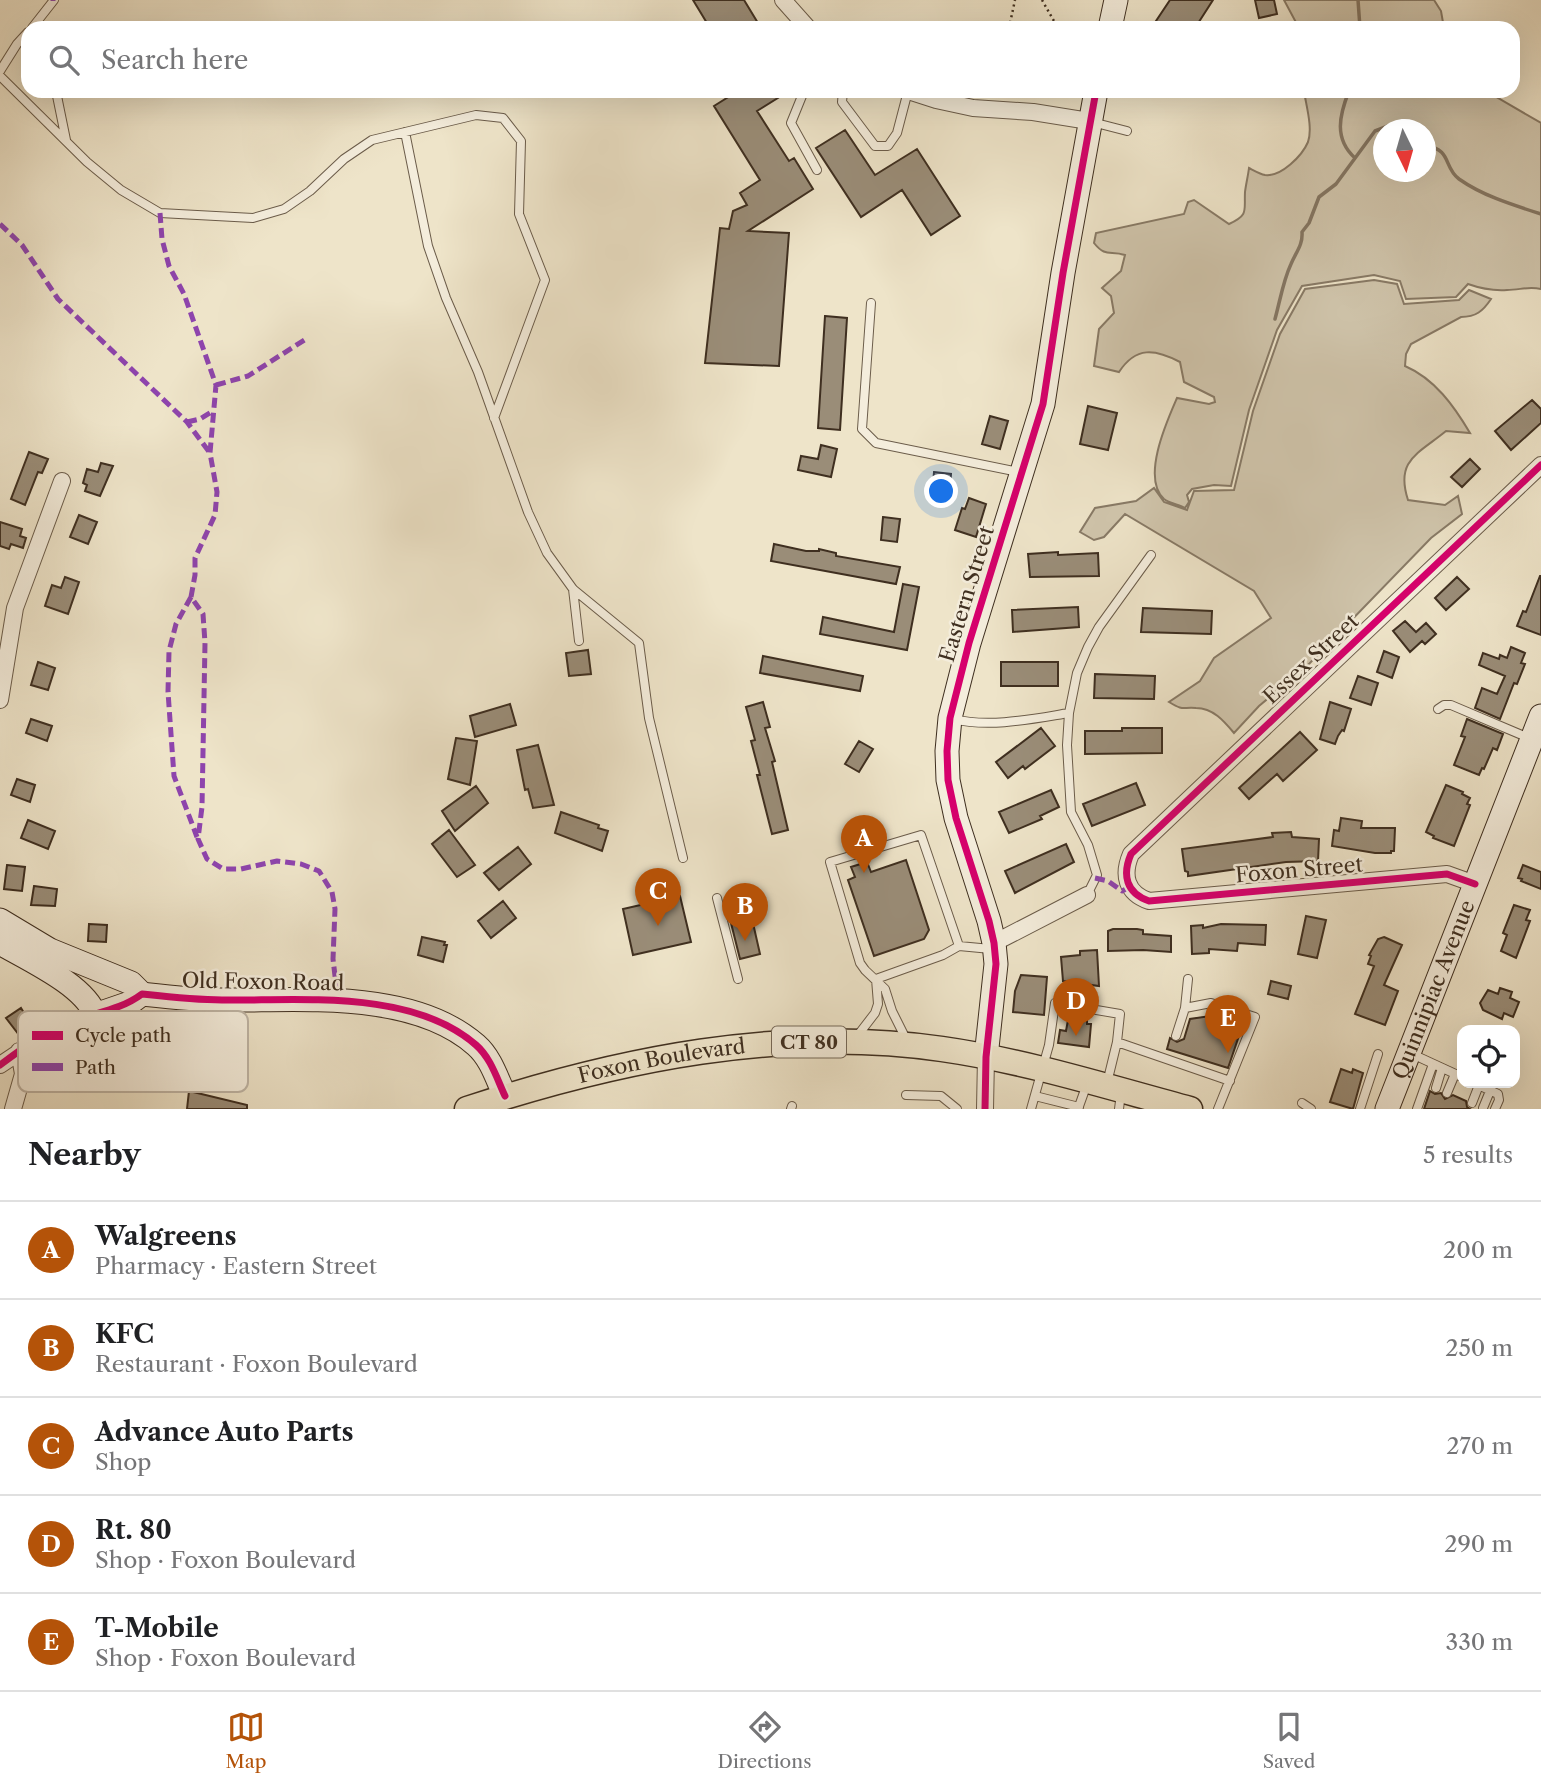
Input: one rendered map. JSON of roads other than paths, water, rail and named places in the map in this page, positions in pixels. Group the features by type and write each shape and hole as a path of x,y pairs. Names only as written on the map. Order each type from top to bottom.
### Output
{"main road":[{"name":"Foxon Boulevard","path":"467,1109 507,1103 575,1077 687,1053 762,1044 852,1042 939,1049 986,1057 1043,1069 1109,1092 1190,1109"}],"street":[{"path":"783,0 802,21"},
{"path":"1112,21 1116,0"},
{"path":"930,98 973,108 1033,112 1089,121"},
{"name":"Eastern Street","path":"985,1109 986,1057 995,975 994,946 989,920 956,818 948,780 950,718 969,643 1043,404 1094,98"},
{"name":"Essex Street","path":"1130,887 1126,866 1131,854 1541,465"},
{"path":"0,700 15,608 62,481"},
{"name":"Quinnipiac Avenue","path":"1387,1109 1541,716"},
{"name":"Foxon Street","path":"1130,887 1137,897 1149,901 1447,874 1475,884"},
{"path":"994,946 1087,895"},
{"path":"0,920 50,950 131,983 142,994 130,1003 107,1011"},
{"path":"0,943 70,985 94,1011"},
{"name":"Old Foxon Road","path":"142,994 194,999 338,1001 398,1009 442,1024 478,1047 491,1064 507,1103"},
{"path":"0,1065 18,1052"},
{"path":"13,1109 18,1092"}],"lane":[{"path":"40,21 54,0"},
{"path":"0,71 21,40"},
{"path":"0,76 87,162 121,190 160,213 253,218 284,209 310,191 344,159 372,140 476,115 503,118 521,141 519,214 545,279 494,418"},
{"path":"58,98 66,140"},
{"path":"801,98 791,123 817,170"},
{"path":"842,98 842,102 875,146 888,146 897,132 906,98"},
{"path":"1089,121 1127,131"},
{"path":"405,132 428,246 446,298 478,372 528,512 547,553 573,589 639,643 649,718 682,858"},
{"path":"872,303 862,429 876,443 1021,473"},
{"path":"1087,895 1097,875 1088,845 1071,812 1069,713 1077,673 1093,637 1151,555"},
{"path":"573,589 579,641"},
{"path":"1438,709 1451,705 1531,739"},
{"path":"950,718 970,723 1014,721 1069,713"},
{"path":"910,1047 892,1011 885,989 860,963 830,862 921,835 959,946"},
{"path":"717,898 738,979"},
{"path":"876,979 943,955 959,946 994,946"},
{"path":"852,1042 875,1013 878,1004 876,979"},
{"path":"1175,1036 1185,1007 1188,979"},
{"path":"1031,1109 1043,1069 1055,1003 1120,1014 1109,1092 1079,1108 1035,1096"},
{"path":"1185,1007 1211,1003 1255,1017 1219,1109"},
{"path":"1117,1042 1170,1055 1230,1081"},
{"path":"1409,1052 1457,1076"},
{"path":"1360,1109 1378,1054"},
{"path":"1417,1109 1433,1064"},
{"path":"1436,1088 1442,1068"},
{"path":"1447,1093 1457,1078"},
{"path":"1472,1103 1476,1088"},
{"path":"1484,1088 1498,1094 1496,1109"},
{"path":"1483,1108 1490,1091"},
{"path":"906,1095 941,1096 957,1109"},
{"path":"1302,1103 1311,1109"}],"waterway":[{"path":"1358,0 1360,21"},
{"path":"1347,98 1341,118 1341,135 1348,151 1355,158"},
{"path":"1275,319 1302,232 1309,223 1319,197 1336,184 1373,134"},
{"path":"1436,149 1444,155 1454,174 1468,185 1498,200 1541,214"}],"place":[{"name":"Walgreens","path":"864,873"},
{"name":"Advance Auto Parts","path":"658,926"},
{"name":"KFC","path":"745,941"},
{"name":"Rt. 80","path":"1076,1036"},
{"name":"T-Mobile","path":"1228,1053"}]}
